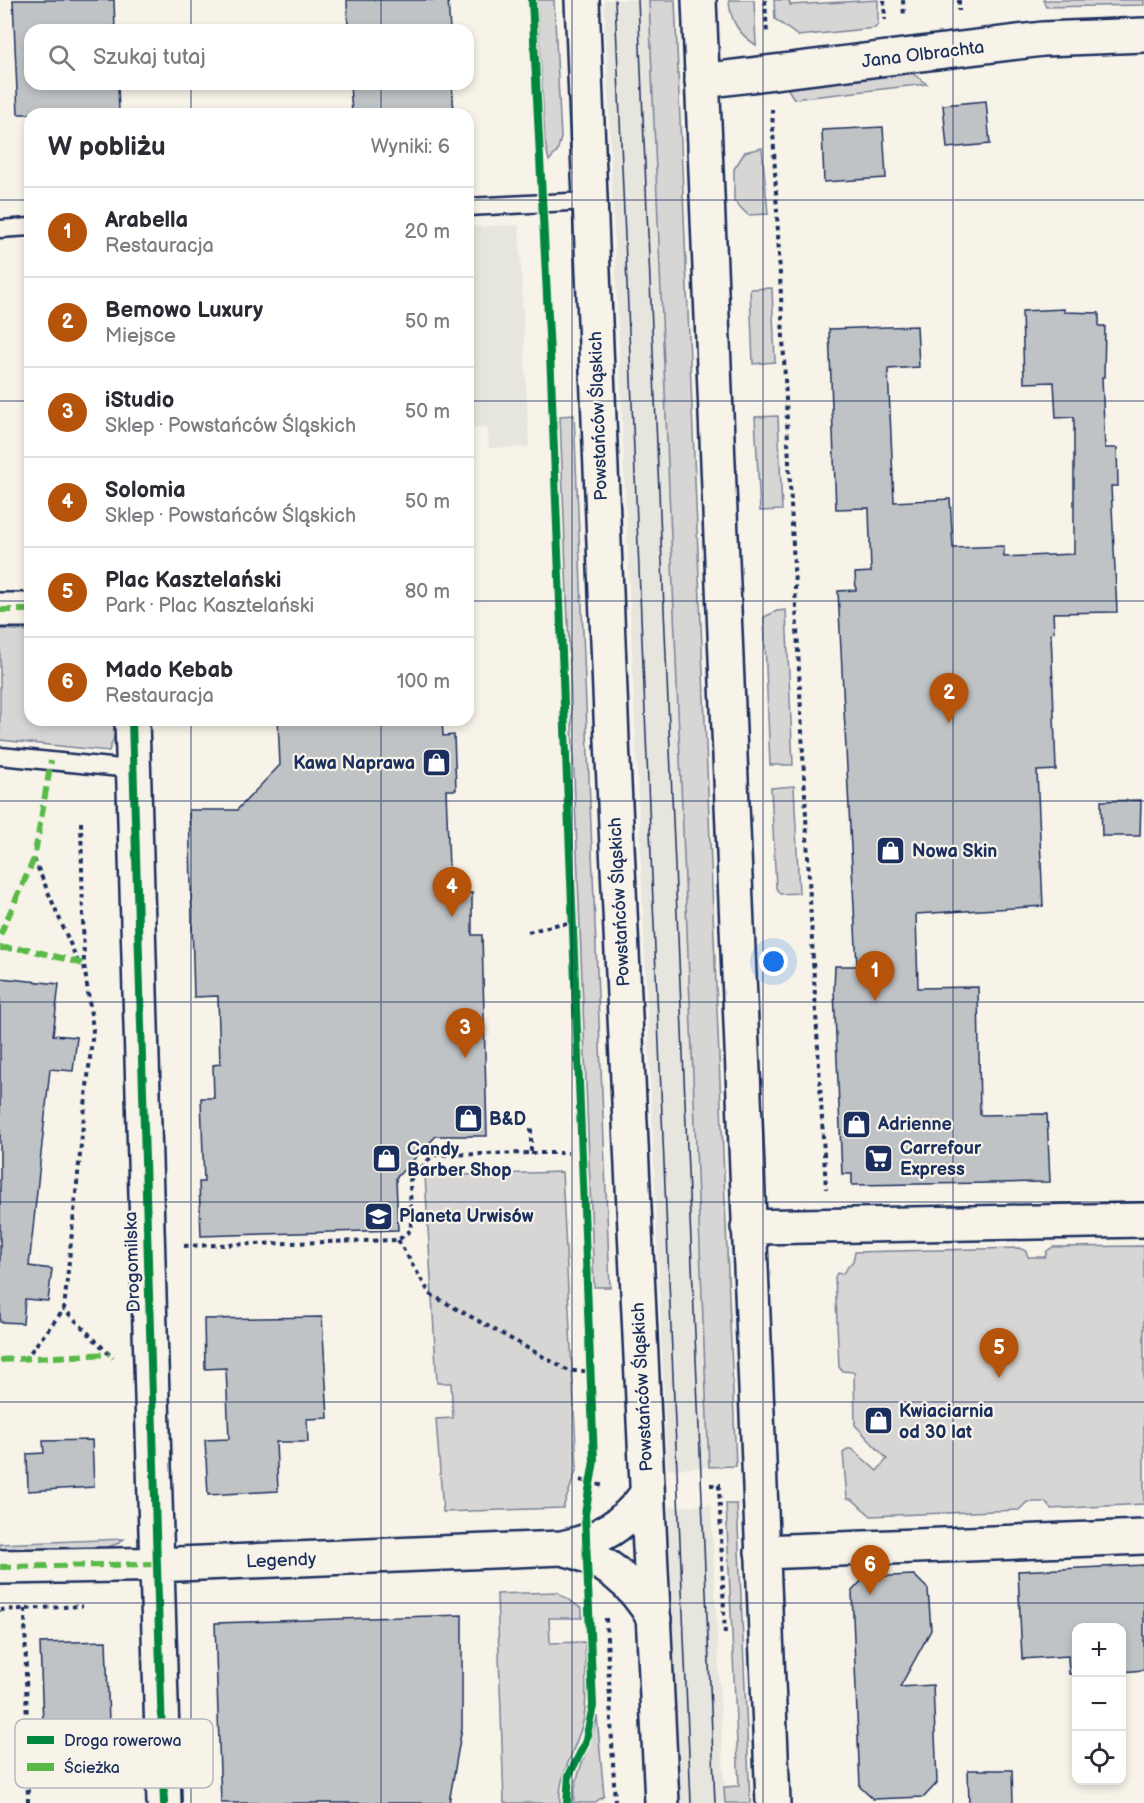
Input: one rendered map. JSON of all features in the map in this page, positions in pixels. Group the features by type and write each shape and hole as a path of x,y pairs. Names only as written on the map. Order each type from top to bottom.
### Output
{"main road":[{"name":"Powstańców Śląskich","path":"582,0 662,1803"},
{"path":"699,0 772,1803"},
{"name":"Jana Olbrachta","path":"702,81 1043,39 1144,35"},
{"path":"0,610 24,610"},
{"name":"Drogomilska","path":"132,726 131,769 161,1719"},
{"path":"748,1227 1144,1221"},
{"name":"Legendy","path":"0,1567 156,1564 574,1546 619,1525 635,1510 647,1494"},
{"path":"762,1552 1144,1537"},
{"name":"Legendy","path":"574,1546 629,1584 644,1600 654,1619"},
{"name":"Drogomilska","path":"163,1788 164,1803"}],"lane":[{"path":"474,207 590,201"},
{"path":"0,229 24,227"},
{"path":"0,756 131,769"}],"path":[{"path":"765,0 767,42"},
{"path":"884,0 885,22"},
{"path":"771,98 813,961 827,1198"},
{"path":"25,1359 64,1309 93,1029 84,964 81,822"},
{"path":"34,860 78,962"},
{"path":"571,912 572,935"},
{"path":"528,932 559,924 571,924"},
{"path":"531,1128 531,1153"},
{"path":"179,1246 398,1240 411,1230 410,1180 433,1155 568,1153"},
{"path":"398,1240 430,1294 569,1371 590,1371"},
{"path":"64,1309 117,1362"},
{"path":"590,1359 591,1382"},
{"path":"574,1546 594,1471"},
{"path":"25,1609 27,1719"},
{"path":"605,1610 615,1803"},
{"path":"28,1788 28,1803"}],"shaded area":[{"path":"537,0 554,0 561,138 557,152 549,161 545,142"},
{"path":"604,0 649,0 709,1467 667,1469"},
{"path":"649,0 675,0 736,1466 709,1467"},
{"path":"729,0 754,0 756,45 736,26"},
{"path":"774,0 789,0 790,5 878,0 878,24 875,28 798,36 775,19"},
{"path":"1043,0 1144,0 1144,5 1046,7"},
{"path":"909,71 927,84 794,99 786,86"},
{"path":"762,148 768,214 748,215 734,201 734,169 745,152"},
{"path":"519,225 529,447 489,448 488,427 474,428 474,227"},
{"path":"772,288 775,362 753,364 750,289"},
{"path":"574,415 610,1287 594,1287 560,416"},
{"path":"778,416 782,510 760,511 755,417"},
{"path":"786,610 793,765 770,765 764,617"},
{"path":"0,629 24,631 24,726 118,726 109,751 0,740"},
{"path":"794,786 799,893 780,894 776,888 771,788"},
{"path":"562,1172 577,1468 563,1508 443,1512 436,1419 453,1418 451,1383 437,1383 425,1176"},
{"path":"1144,1246 1144,1504 1051,1509 1045,1502 1027,1502 1019,1510 871,1516 853,1500 847,1498 843,1453 847,1449 852,1449 877,1471 887,1459 855,1425 854,1372 842,1371 839,1367 835,1277 837,1273 842,1274 853,1261 855,1252 1019,1248 1026,1251 1028,1257 1045,1257 1047,1251 1053,1247"},
{"path":"726,1504 737,1504 750,1803 725,1803 724,1787 739,1786"},
{"path":"711,1505 725,1803 681,1803 668,1507"},
{"path":"124,1539 105,1548 0,1553 0,1544"},
{"path":"557,1592 582,1609 582,1618 549,1618 550,1643 585,1642 584,1718 562,1781 560,1803 504,1803 497,1594"},
{"path":"597,1716 604,1796 594,1803 574,1803 576,1783"}],"building":[{"path":"13,0 114,0 115,24 24,24 24,90 118,90 119,108 24,108 24,114 18,114"},
{"path":"347,0 448,0 450,24 348,24"},
{"path":"350,90 452,90 454,108 352,108"},
{"path":"986,101 990,144 947,148 943,105"},
{"path":"883,127 886,178 824,182 822,130"},
{"path":"1064,309 1064,312 1099,313 1099,326 1105,326 1104,377 1102,377 1105,448 1117,448 1118,486 1111,486 1117,612 1053,613 1054,632 1051,633 1056,770 1037,771 1043,906 916,914 918,988 978,987 980,1115 1047,1114 1050,1182 852,1185 852,1174 842,1174 834,990 835,966 857,966 838,591 856,590 855,573 871,572 869,508 836,509 829,329 917,326 919,367 888,369 894,502 950,499 953,548 1004,546 1004,557 1074,554 1074,417 1056,418 1054,382 1024,383 1022,311"},
{"path":"278,726 442,726 443,736 454,735 456,790 446,790 450,894 472,893 472,935 482,935 487,1136 436,1136 396,1178 398,1230 201,1236 199,1182 204,1182 201,1098 214,1098 213,1065 220,1064 218,996 194,997 189,810 237,810 280,765"},
{"path":"1141,800 1140,836 1102,836 1101,801"},
{"path":"0,978 59,984 53,1035 77,1037 73,1071 50,1069 29,1266 52,1269 48,1301 25,1299 23,1323 0,1322"},
{"path":"322,1317 328,1418 307,1419 308,1442 276,1442 278,1491 208,1495 205,1440 229,1439 226,1368 205,1369 204,1319"},
{"path":"92,1440 94,1487 28,1491 27,1454 44,1453 43,1441"},
{"path":"1144,1565 1144,1670 1126,1672 1126,1623 1072,1623 1072,1674 1069,1674 1068,1656 1022,1659 1018,1571"},
{"path":"914,1575 928,1589 931,1630 900,1687 933,1685 937,1783 924,1797 873,1799 860,1787 852,1591 865,1577"},
{"path":"462,1615 462,1728 449,1803 221,1803 215,1623"},
{"path":"106,1641 109,1719 43,1719 40,1643"},
{"path":"968,1770 1012,1770 1013,1803 969,1803"}],"tram line":[{"path":"615,0 691,1803"},
{"path":"638,0 715,1803"}],"marked path":[{"path":"0,610 24,610"},
{"path":"0,935 34,859 51,761"},
{"path":"0,948 27,949 84,964"},
{"path":"0,1360 109,1354"},
{"path":"0,1567 156,1564 156,1560"}],"cycle path":[{"path":"532,0 551,375 594,1461 585,1514 593,1706 585,1744 569,1775 567,1803"},
{"path":"132,726 162,1719"},
{"path":"164,1788 164,1803"}],"place":[{"name":"Bemowo Luxury","path":"949,723"},
{"name":"Kawa Naprawa","path":"436,763"},
{"name":"Nowa Skin","path":"891,851"},
{"name":"Solomia","path":"452,917"},
{"name":"Arabella","path":"875,1001"},
{"name":"iStudio","path":"465,1058"},
{"name":"B&D","path":"468,1119"},
{"name":"Adrienne","path":"857,1124"},
{"name":"Carrefour Express","path":"879,1158"},
{"name":"Candy Barber Shop","path":"386,1159"},
{"name":"Planeta Urwisów","path":"378,1216"},
{"name":"Plac Kasztelański","path":"999,1378"},
{"name":"Kwiaciarnia od 30 lat","path":"878,1421"},
{"name":"Mado Kebab","path":"870,1595"}]}
